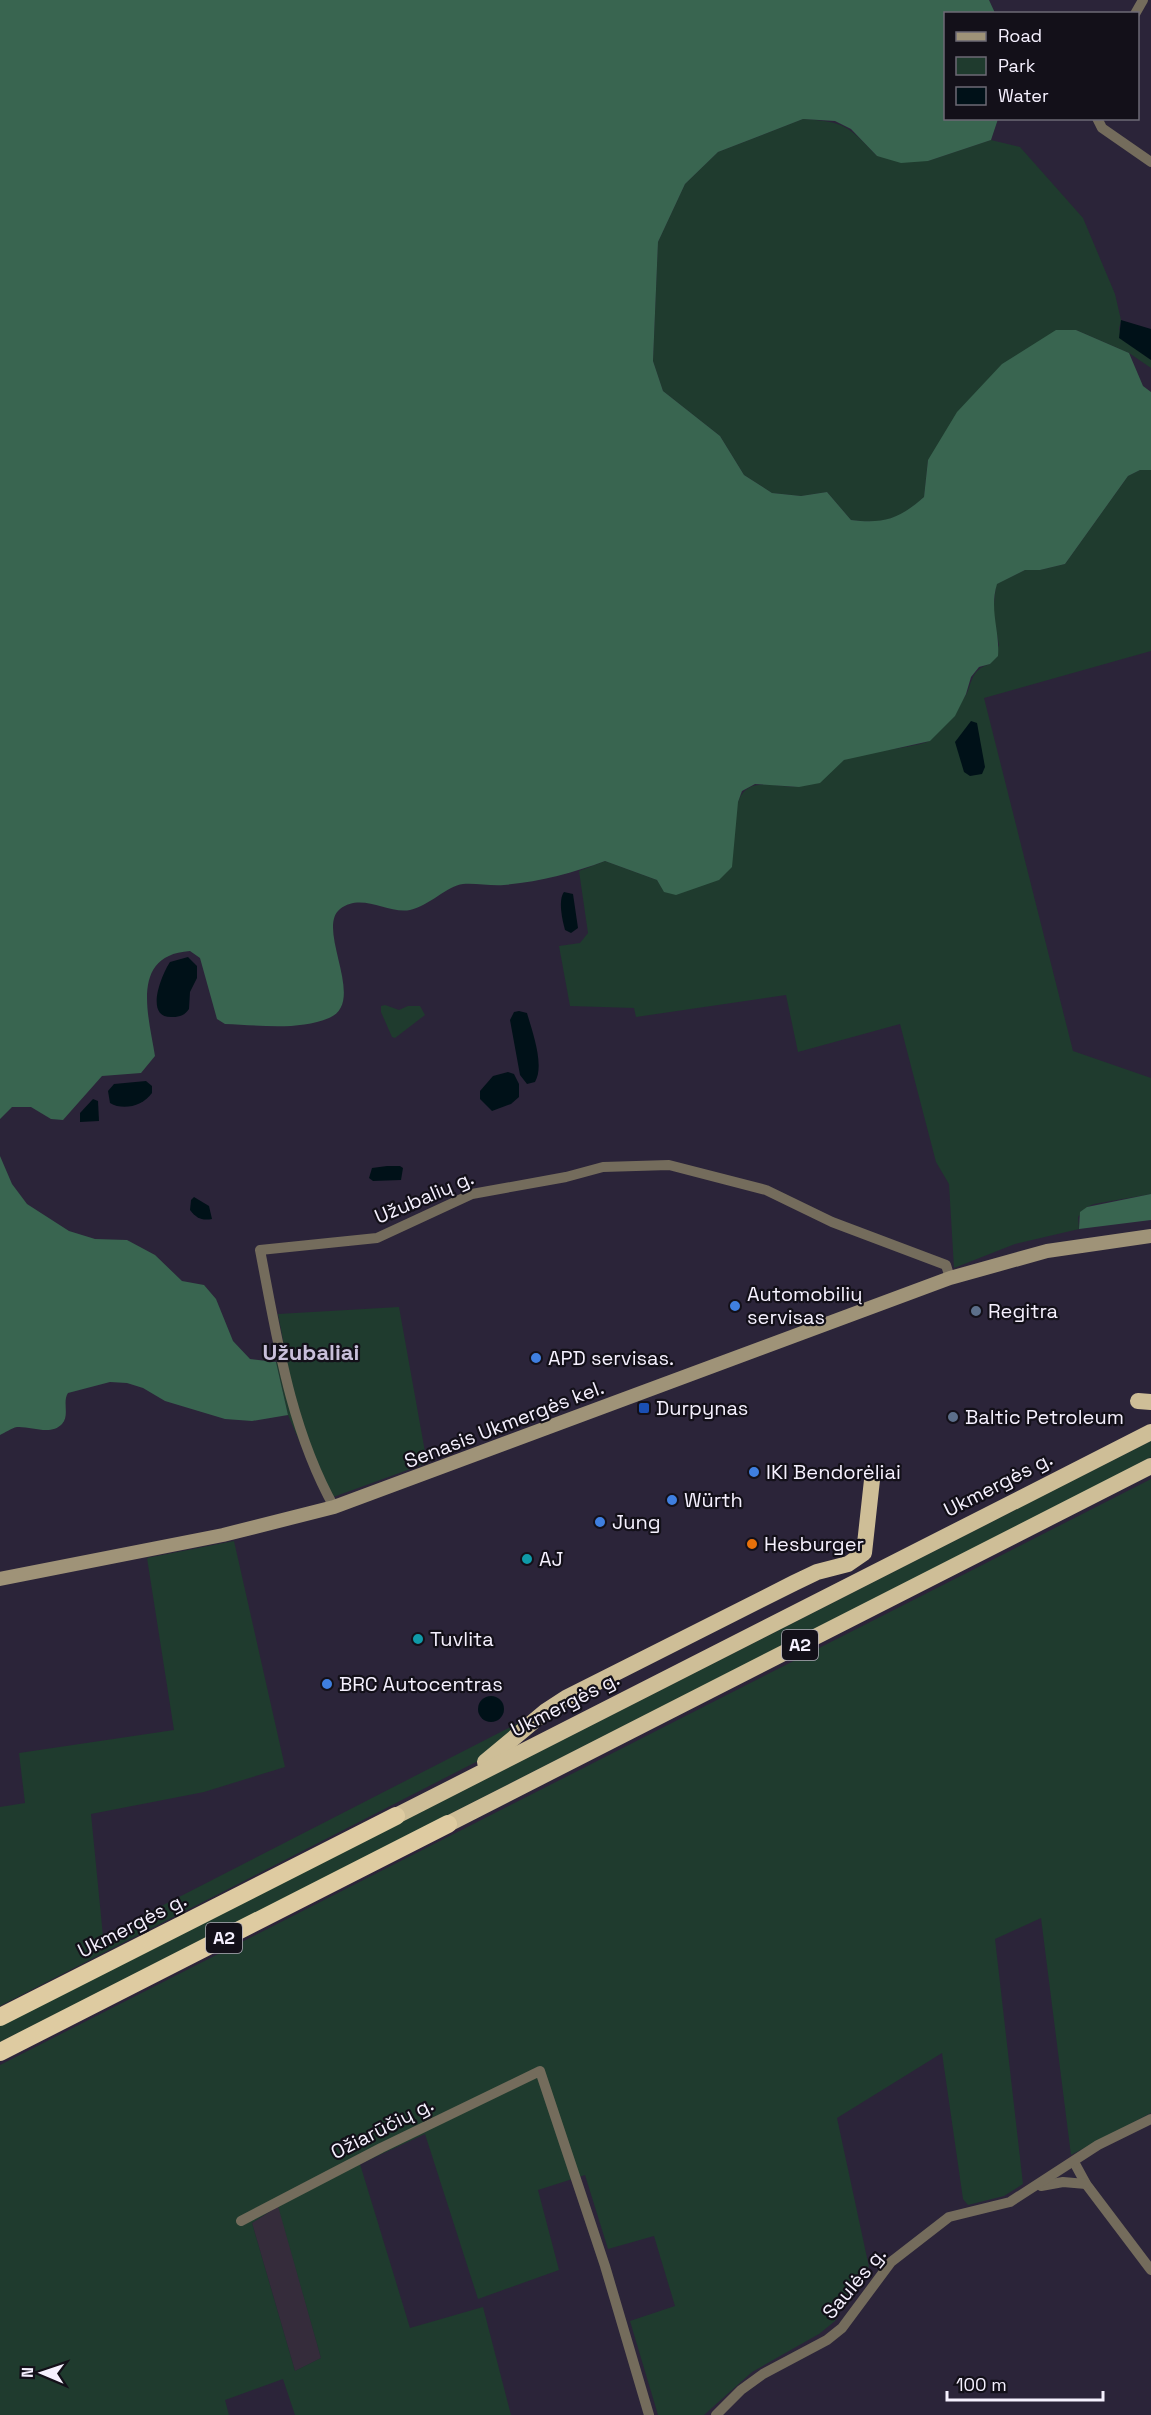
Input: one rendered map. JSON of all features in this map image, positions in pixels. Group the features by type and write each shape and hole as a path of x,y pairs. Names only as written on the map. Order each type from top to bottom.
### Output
{"highway":[{"name":"Ukmergės g.","path":"0,2018 1151,1432"},
{"name":"A2","path":"0,2052 1151,1466"},
{"path":"430,1798 448,1780 492,1758 525,1727 566,1698 794,1583 855,1560 864,1553 872,1480"}],"main road":[{"name":"Senasis Ukmergės kel.","path":"0,1579 223,1535 334,1507 950,1278 1047,1251 1151,1236"}],"street":[{"path":"1098,120 1102,128 1151,162"},
{"name":"Užubalių g.","path":"334,1507 315,1466 287,1387 260,1250 377,1238 472,1194 488,1189 522,1185 603,1167 669,1165 766,1190 832,1221 946,1265 950,1278"},
{"name":"Ožiarūčių g.","path":"241,2221 398,2139 540,2071 605,2266 649,2415"},
{"name":"Saulės g.","path":"716,2415 741,2390 762,2374 827,2340 842,2328 891,2262 949,2217 1010,2202 1098,2145 1151,2119"},
{"path":"1074,2162 1086,2184 1151,2270"},
{"path":"1032,2189 1063,2182 1086,2184"}],"shaded area":[{"path":"279,2206 321,2358 295,2371 252,2223"}],"green space":[{"path":"0,0 989,0 995,12 944,12 944,120 998,120 991,140 928,161 901,163 877,156 851,129 835,121 803,119 718,152 685,184 658,242 653,361 663,391 720,436 744,475 772,493 801,496 827,492 851,520 873,521 891,518 907,510 924,497 928,460 957,412 1002,364 1056,330 1076,330 1129,353 1143,386 1151,392 1151,470 1140,470 1128,476 1065,564 1040,570 1025,570 997,584 994,612 998,656 990,664 979,667 971,677 966,694 955,716 930,741 844,760 820,783 799,787 755,784 742,791 738,802 732,867 719,880 676,895 664,892 657,880 605,861 530,882 504,885 463,884 410,910 392,909 366,903 348,904 340,909 334,919 333,932 344,997 340,1010 329,1018 317,1022 291,1026 225,1024 217,1019 200,958 190,951 171,955 158,964 147,990 149,1024 155,1056 141,1073 102,1076 63,1120 51,1119 31,1107 12,1107 0,1119"},
{"path":"803,119 829,122 845,127 877,156 928,161 991,140 1020,147 1083,218 1115,294 1121,320 1119,329 1126,341 1151,360 1151,368 1129,353 1076,330 928,460 924,497 907,511 890,519 851,520 827,492 801,496 772,493 744,475 720,436 663,391 653,361 658,242 685,184 718,152"},
{"path":"1140,470 1151,470 1151,651 984,698 1073,1051 1151,1078 1151,1194 1094,1204 1087,1207 1078,1217 1079,1229 1015,1244 954,1268 949,1184 936,1162 900,1024 798,1052 786,995 636,1017 634,1008 570,1006 559,946 580,943 588,933 579,871 605,861 657,880 664,891 749,788 756,785 792,787 809,785 820,780 842,761 849,758 931,740 967,693 977,671 990,664 999,645 993,614 996,584 1025,570 1040,570 1065,564 1128,476"},
{"path":"385,1005 399,1010 408,1006 420,1006 425,1015 395,1038 392,1037 381,1012 381,1006"},
{"path":"0,1156 12,1184 27,1204 69,1231 95,1239 127,1240 155,1255 182,1281 204,1285 216,1299 233,1341 250,1359 276,1362 288,1415 252,1421 225,1419 165,1401 143,1388 127,1383 110,1382 68,1393 64,1420 57,1428 47,1430 17,1427 0,1435"},
{"path":"1151,1194 1151,1220 1079,1229 1080,1212 1087,1207"},
{"path":"399,1307 427,1463 325,1500 288,1415 276,1362 287,1361 278,1314"},
{"path":"1151,1441 1151,1457 1081,1494 0,2042 0,2026"},
{"path":"1151,1479 1151,2113 1071,2155 1041,1918 995,1939 1023,2184 1004,2196 968,2205 963,2199 942,2053 837,2118 869,2267 851,2291 835,2321 819,2334 752,2372 704,2415 658,2415 630,2321 675,2306 654,2236 608,2249 585,2175 538,2190 559,2270 478,2299 425,2134 360,2164 410,2328 483,2307 511,2415 295,2415 283,2379 225,2400 229,2415 0,2415 0,2065","holes":["278,2206 321,2358 295,2371 252,2223"]},
{"path":"234,1541 285,1767 204,1792 91,1814 103,1936 526,1719 478,1761 0,2006 0,1807 25,1803 19,1753 174,1730 147,1558"}],"water":[{"path":"1121,320 1151,329 1151,360 1119,338"},
{"path":"971,721 977,723 985,767 982,774 970,776 964,772 955,742"},
{"path":"564,892 573,894 578,928 571,933 565,930 562,915 561,900"},
{"path":"188,957 197,966 197,978 190,992 189,1009 180,1016 164,1016 157,1004 157,995 163,976 170,962"},
{"path":"514,1012 527,1013 538,1057 538,1075 535,1082 527,1084 520,1075 510,1020"},
{"path":"508,1072 514,1074 519,1084 519,1097 511,1104 492,1111 480,1099 480,1091 493,1076"},
{"path":"146,1081 152,1086 152,1093 143,1101 127,1107 110,1103 108,1091 114,1084"},
{"path":"93,1099 98,1101 99,1121 80,1122 80,1113"},
{"path":"387,1166 403,1168 401,1180 373,1181 369,1178 372,1168"},
{"path":"194,1197 209,1206 212,1219 205,1220 192,1213 191,1200"},
{"path":"491,1696 500,1700 504,1709 500,1718 491,1722 482,1718 478,1709 482,1700"}],"place":[{"name":"Automobilių servisas","path":"735,1306"},
{"name":"Regitra","path":"976,1311"},
{"name":"APD servisas.","path":"536,1358"},
{"name":"Durpynas","path":"644,1408"},
{"name":"Baltic Petroleum","path":"953,1417"},
{"name":"IKI Bendorėliai","path":"754,1472"},
{"name":"Würth","path":"672,1500"},
{"name":"Jung","path":"600,1522"},
{"name":"Hesburger","path":"752,1544"},
{"name":"AJ","path":"527,1559"},
{"name":"Tuvlita","path":"418,1639"},
{"name":"BRC Autocentras","path":"327,1684"}],"district":[{"name":"Užubaliai","path":"311,1352"}]}
